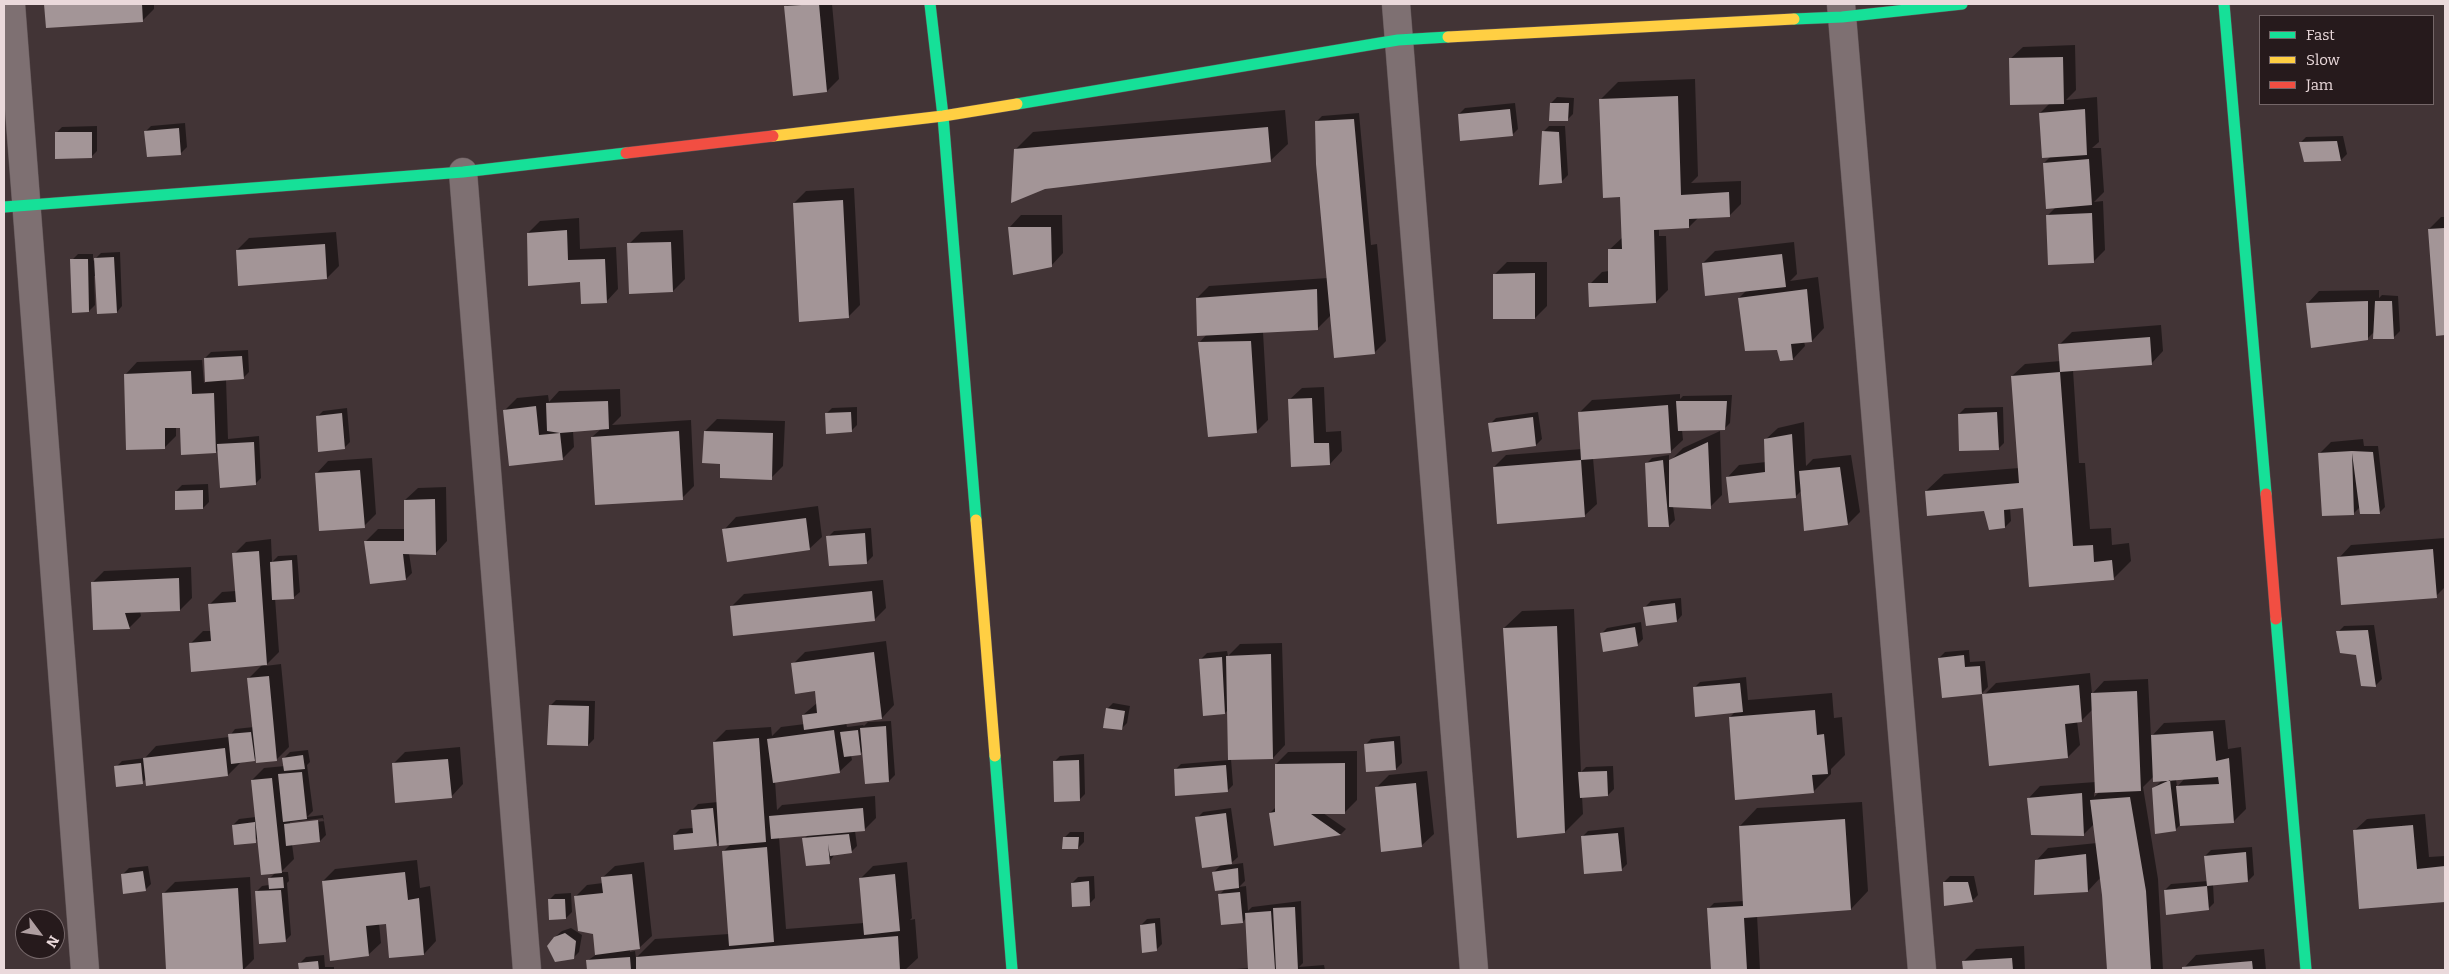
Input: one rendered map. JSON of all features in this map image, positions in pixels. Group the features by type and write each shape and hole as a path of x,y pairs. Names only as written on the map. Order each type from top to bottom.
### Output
{"street":[{"path":"11,4 15,205 85,970"},
{"path":"930,4 943,116 1012,970"},
{"path":"1396,4 1474,970"},
{"path":"15,205 463,172 943,116 1398,40 1842,10 1962,4"},
{"path":"2224,4 2306,970"},
{"path":"1842,10 1922,970"},
{"path":"463,172 527,970"}],"building":[{"path":"44,4 142,4 143,22 46,28"},
{"path":"819,4 827,92 793,96 784,6"},
{"path":"2063,57 2064,104 2010,105 2009,58"},
{"path":"1678,96 1681,195 1729,192 1730,217 1689,219 1689,228 1654,230 1656,303 1589,307 1588,283 1608,283 1608,249 1622,249 1620,197 1603,198 1599,99"},
{"path":"1550,103 1569,103 1568,121 1549,121"},
{"path":"1510,109 1513,136 1460,141 1458,114"},
{"path":"2085,109 2087,155 2042,158 2039,113"},
{"path":"1354,119 1375,354 1334,358 1316,164 1315,121"},
{"path":"1268,127 1271,162 1045,189 1011,203 1014,149"},
{"path":"179,128 181,155 147,157 144,131"},
{"path":"1542,131 1559,132 1562,183 1539,185"},
{"path":"55,132 92,132 92,158 55,159"},
{"path":"2337,141 2341,161 2304,162 2299,142"},
{"path":"2089,159 2092,205 2046,209 2043,163"},
{"path":"843,200 849,318 799,322 793,203"},
{"path":"2092,213 2094,263 2048,265 2046,215"},
{"path":"1008,227 1051,227 1052,267 1013,275"},
{"path":"2445,228 2445,335 2436,336 2428,229"},
{"path":"567,230 568,260 605,259 607,303 581,304 580,282 528,286 527,233"},
{"path":"671,242 673,292 629,294 627,243"},
{"path":"325,244 327,279 238,286 236,250"},
{"path":"1782,254 1786,287 1705,296 1702,263"},
{"path":"114,257 117,313 97,314 94,258"},
{"path":"70,259 88,259 89,312 72,313"},
{"path":"1535,273 1535,319 1493,319 1493,274"},
{"path":"1317,289 1318,330 1197,336 1196,298"},
{"path":"1807,289 1812,342 1791,344 1793,360 1780,361 1777,350 1745,351 1738,298"},
{"path":"2368,301 2368,340 2311,348 2306,303"},
{"path":"2375,301 2392,301 2394,339 2373,339"},
{"path":"2150,337 2152,365 2060,372 2058,344"},
{"path":"1251,341 1257,433 1208,437 1198,342"},
{"path":"242,356 244,379 205,382 204,358"},
{"path":"191,371 192,394 214,393 216,453 181,455 180,428 165,428 165,449 126,450 124,374"},
{"path":"2060,372 2073,546 2093,545 2094,562 2112,560 2114,580 2029,587 2023,508 2004,510 2005,528 1989,530 1984,511 1927,516 1925,491 2019,483 2011,376"},
{"path":"1312,398 1314,443 1329,443 1330,465 1291,467 1288,399"},
{"path":"608,401 609,429 560,433 547,431 546,403"},
{"path":"1676,401 1727,401 1725,430 1678,431"},
{"path":"1668,405 1671,453 1581,460 1578,412"},
{"path":"536,406 539,435 560,433 563,460 509,466 503,410"},
{"path":"851,412 852,432 826,434 825,413"},
{"path":"1997,412 1999,450 1959,451 1958,414"},
{"path":"342,413 345,449 318,452 316,416"},
{"path":"1533,417 1536,446 1492,452 1488,423"},
{"path":"679,431 683,500 595,505 591,437"},
{"path":"704,431 773,433 772,480 720,478 720,464 702,463"},
{"path":"1792,434 1796,498 1729,503 1726,477 1765,472 1764,439"},
{"path":"254,442 256,485 220,488 217,444"},
{"path":"1708,442 1711,509 1669,507 1669,460"},
{"path":"2373,452 2380,514 2360,514 2352,453 2354,515 2322,516 2318,453"},
{"path":"1581,460 1585,517 1497,524 1493,467"},
{"path":"1663,460 1669,527 1648,527 1645,463"},
{"path":"1840,467 1848,525 1804,531 1799,471"},
{"path":"360,470 365,528 319,531 315,473"},
{"path":"203,490 203,509 175,510 175,491"},
{"path":"435,499 436,555 403,554 406,580 370,584 364,541 404,541 404,500"},
{"path":"806,518 810,550 727,562 722,529"},
{"path":"865,533 867,564 829,566 826,536"},
{"path":"2433,549 2437,598 2341,605 2337,557"},
{"path":"259,551 267,665 191,672 189,643 211,641 208,604 236,602 232,553"},
{"path":"292,560 294,599 272,600 270,562"},
{"path":"179,578 180,611 125,613 130,629 93,630 91,582"},
{"path":"872,591 875,621 733,636 730,606"},
{"path":"1675,603 1677,622 1646,626 1643,607"},
{"path":"1557,626 1565,833 1517,838 1503,628"},
{"path":"1635,627 1638,646 1603,652 1600,633"},
{"path":"2368,630 2376,687 2361,686 2356,655 2340,653 2336,631"},
{"path":"874,652 882,719 804,730 802,715 817,713 815,691 795,694 791,663"},
{"path":"1271,654 1273,759 1228,760 1226,656"},
{"path":"1964,655 1965,667 1980,666 1982,694 1942,698 1938,658"},
{"path":"1222,657 1225,714 1203,716 1199,659"},
{"path":"269,676 277,761 256,763 247,678"},
{"path":"1740,683 1743,712 1695,717 1693,687"},
{"path":"2079,685 2082,722 2065,724 2068,758 1989,766 1982,694"},
{"path":"2137,691 2141,791 2095,793 2091,693"},
{"path":"549,705 589,706 588,746 547,745"},
{"path":"1106,708 1125,711 1122,730 1103,728"},
{"path":"1815,710 1817,735 1824,734 1828,774 1812,775 1814,793 1735,800 1729,717"},
{"path":"886,726 889,782 865,784 860,728"},
{"path":"834,730 840,773 773,783 767,739"},
{"path":"858,730 861,755 844,757 840,732"},
{"path":"2213,731 2216,761 2229,758 2234,823 2180,826 2176,786 2219,784 2218,777 2153,782 2151,735"},
{"path":"251,732 255,761 231,764 228,734"},
{"path":"759,738 766,842 719,846 713,742"},
{"path":"1394,741 1396,770 1366,772 1364,744"},
{"path":"225,748 228,776 146,786 143,758"},
{"path":"303,755 305,769 284,771 282,758"},
{"path":"448,759 452,798 395,803 392,763"},
{"path":"1079,760 1080,801 1054,802 1053,761"},
{"path":"141,763 143,784 116,787 114,766"},
{"path":"1345,763 1345,814 1311,814 1341,835 1274,846 1269,813 1275,812 1275,764"},
{"path":"1226,765 1228,792 1175,796 1174,769"},
{"path":"1607,771 1608,796 1580,798 1578,772"},
{"path":"302,772 307,819 283,822 278,774"},
{"path":"272,778 282,873 261,875 251,780"},
{"path":"2170,780 2176,831 2155,834 2152,788"},
{"path":"1416,783 1422,847 1381,852 1375,787"},
{"path":"2082,793 2084,836 2031,835 2027,798"},
{"path":"2130,797 2146,891 2151,970 2107,970 2102,895 2090,800"},
{"path":"713,808 717,846 674,850 673,835 693,833 691,810"},
{"path":"863,808 865,831 771,839 769,816"},
{"path":"1226,813 1232,864 1202,868 1195,817"},
{"path":"1845,819 1851,910 1744,918 1747,970 1711,970 1707,908 1743,906 1739,826"},
{"path":"318,820 320,842 286,846 284,824"},
{"path":"255,822 256,843 234,845 232,825"},
{"path":"2413,825 2417,869 2445,866 2445,902 2359,909 2353,830"},
{"path":"1618,833 1622,871 1584,874 1581,836"},
{"path":"849,834 852,853 830,856 828,844 830,864 806,866 802,838"},
{"path":"1063,837 1079,837 1078,849 1062,849"},
{"path":"767,847 774,942 729,946 722,851"},
{"path":"2246,852 2248,882 2207,886 2204,856"},
{"path":"2086,854 2088,892 2034,895 2035,860"},
{"path":"1238,868 1239,888 1215,891 1212,872"},
{"path":"143,871 146,891 123,894 121,874"},
{"path":"405,872 408,900 419,898 424,955 389,958 386,924 366,926 369,956 330,961 322,881"},
{"path":"632,874 640,949 595,955 593,934 578,931 574,896 603,893 601,877"},
{"path":"895,874 900,931 864,935 859,878"},
{"path":"283,877 284,888 269,889 268,878"},
{"path":"1089,881 1090,906 1072,907 1071,883"},
{"path":"1943,882 1968,882 1973,902 1944,906"},
{"path":"2207,886 2209,910 2166,915 2164,890"},
{"path":"238,888 243,970 166,970 162,893"},
{"path":"281,890 286,942 259,944 255,891"},
{"path":"1240,892 1243,923 1221,925 1218,894"},
{"path":"548,899 565,899 566,919 549,920"},
{"path":"1295,907 1298,970 1276,970 1273,908"},
{"path":"1271,911 1275,969 1248,970 1245,913"},
{"path":"1155,923 1157,951 1142,953 1140,925"},
{"path":"565,933 576,941 574,959 555,962 547,946 554,937"},
{"path":"898,936 900,970 636,970 636,957"},
{"path":"630,957 631,970 587,970 586,960"},
{"path":"2012,958 2013,970 1963,970 1962,961"},
{"path":"318,961 319,970 299,970 298,963"},
{"path":"2252,961 2253,970 2182,970 2182,967"}],"traffic: fast":[{"path":"930,4 943,116 976,520"},
{"path":"1794,19 1842,17 1962,4"},
{"path":"2224,4 2266,494"},
{"path":"1017,104 1398,40 1448,37"},
{"path":"4,207 463,172 626,153"},
{"path":"2276,619 2306,970"},
{"path":"995,756 1012,970"}],"traffic: slow":[{"path":"1448,37 1794,19"},
{"path":"773,136 943,116 1017,104"},
{"path":"976,520 995,756"}],"traffic: jam":[{"path":"626,153 773,136"},
{"path":"2266,494 2276,619"}]}
